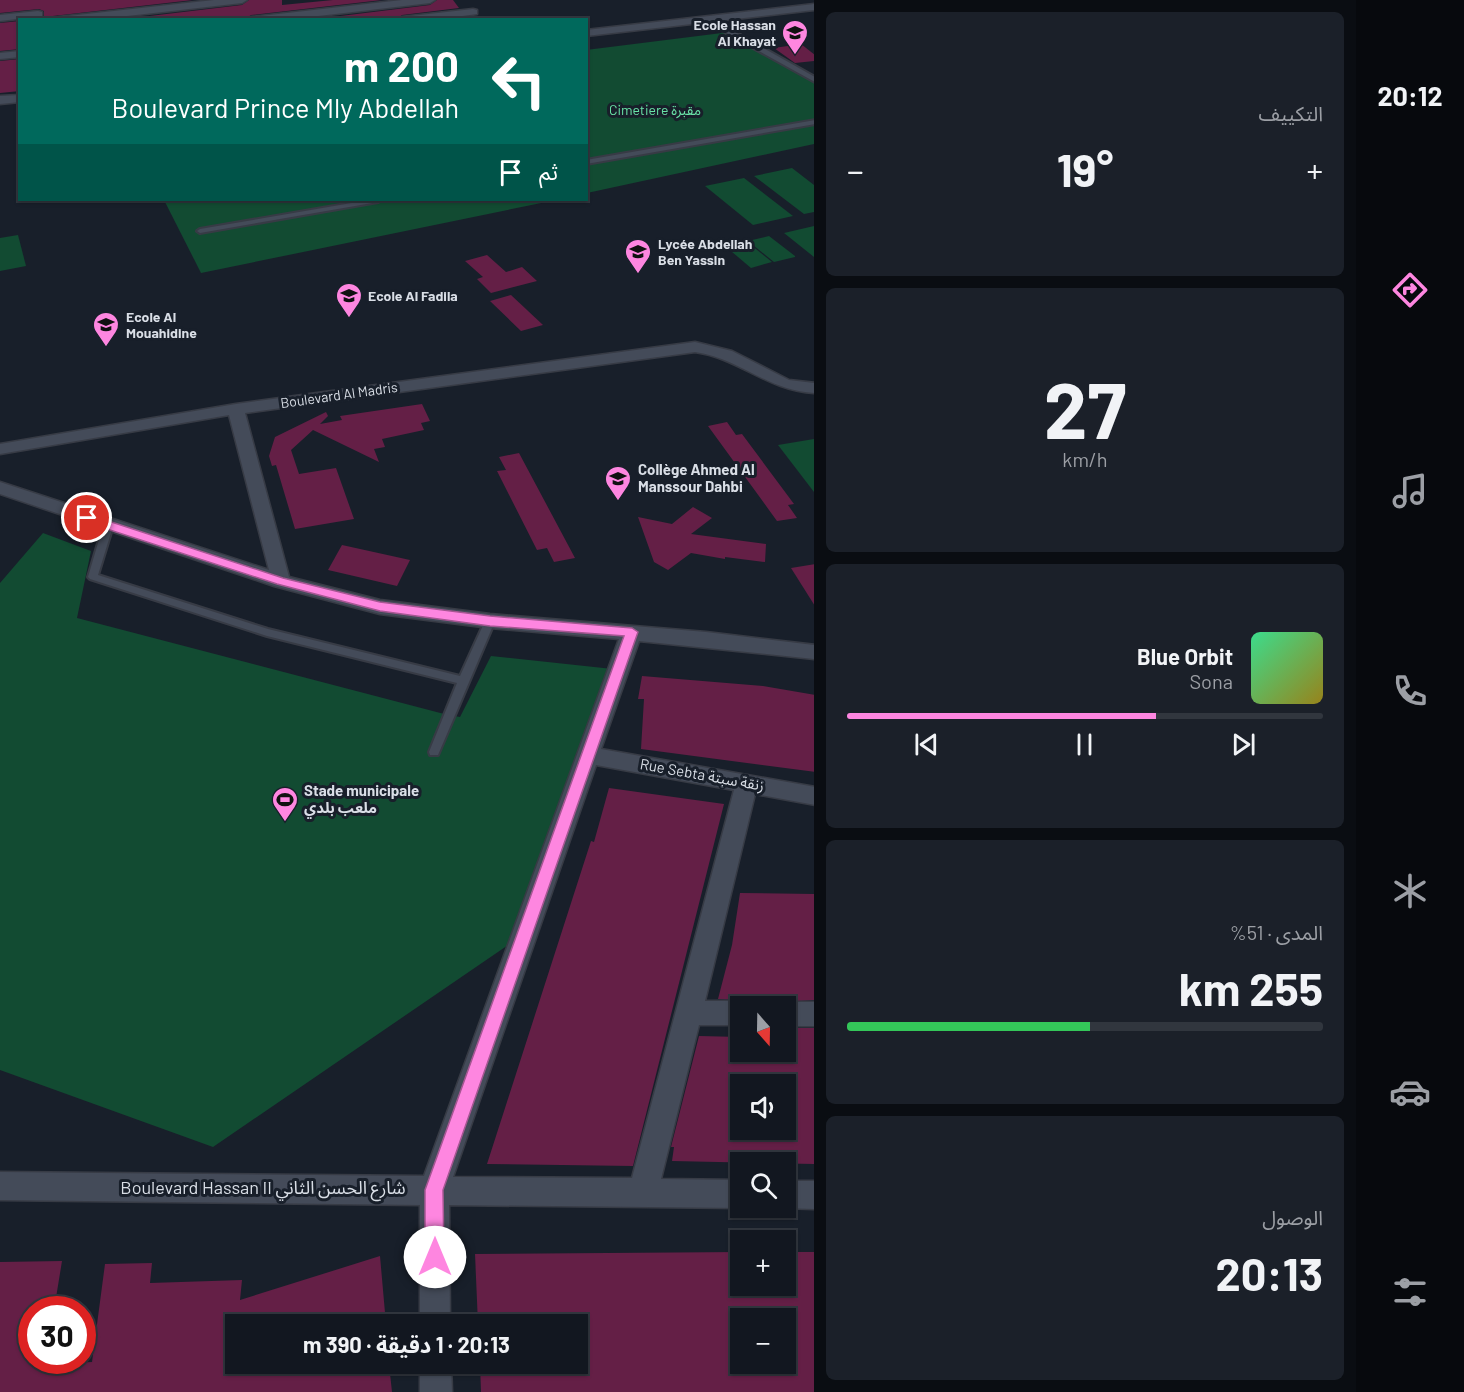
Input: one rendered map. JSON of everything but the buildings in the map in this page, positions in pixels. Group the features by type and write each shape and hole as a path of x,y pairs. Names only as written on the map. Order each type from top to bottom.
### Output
{"street":[{"path":"0,18 39,17 35,0"},
{"path":"71,18 169,4 242,0"},
{"path":"263,18 430,0"},
{"path":"462,0 476,16"},
{"path":"728,5 741,15"},
{"path":"588,33 814,7"},
{"path":"425,18 476,16"},
{"path":"0,57 18,54"},
{"path":"0,100 18,98"},
{"name":"Boulevard Al Madris","path":"0,449 236,409 706,347 724,351 787,385 802,389 814,388"},
{"path":"236,409 281,581"},
{"path":"0,488 281,581 380,607 490,621 632,632 814,652"},
{"path":"435,1314 434,1190 632,632"},
{"name":"Rue Sebta زنقة سبتة","path":"589,755 814,796"},
{"path":"643,1193 747,783"},
{"path":"688,1013 730,1013"},
{"path":"796,1014 814,1014"},
{"name":"Boulevard Hassan II شارع الحسن الثاني","path":"0,1186 730,1194"},
{"path":"796,1195 814,1195"},
{"path":"436,1374 436,1392"}],"lane":[{"path":"708,19 814,80"},
{"path":"588,162 814,122"},
{"path":"201,231 372,201"},
{"path":"108,525 93,577 267,632 463,681"},
{"path":"434,752 490,621"}],"green space":[{"name":"Cimetiere مقبرة","path":"730,32 814,78 814,144 588,193 588,50"},
{"path":"792,168 814,185 814,212 804,214 754,176"},
{"path":"744,178 793,216 753,225 705,186"},
{"path":"165,201 551,201 201,273"},
{"path":"814,226 814,257 784,233"},
{"path":"18,235 26,266 0,271 0,238"},
{"path":"769,236 795,257 774,262 748,241"},
{"path":"746,241 772,262 751,268 725,246"},
{"path":"814,439 814,492 778,445"},
{"name":"Stade municipale ملعب بلدي","path":"43,533 91,551 77,618 448,715 460,717 491,656 622,670 533,928 213,1147 0,1070 0,583"}],"place":[{"name":"Ecole Hassan Al Khayat","path":"795,56"},
{"name":"Lycée Abdellah Ben Yassin","path":"638,275"},
{"name":"Ecole Al Fadila","path":"349,319"},
{"name":"Ecole Al Mouahidine","path":"106,348"},
{"name":"Collège Ahmed Al Manssour Dahbi","path":"618,502"},
{"name":"Stade municipale ملعب بلدي","path":"285,823"}],"route":[{"path":"87,518 281,581 380,607 490,621 632,632 434,1190 435,1257"}]}
